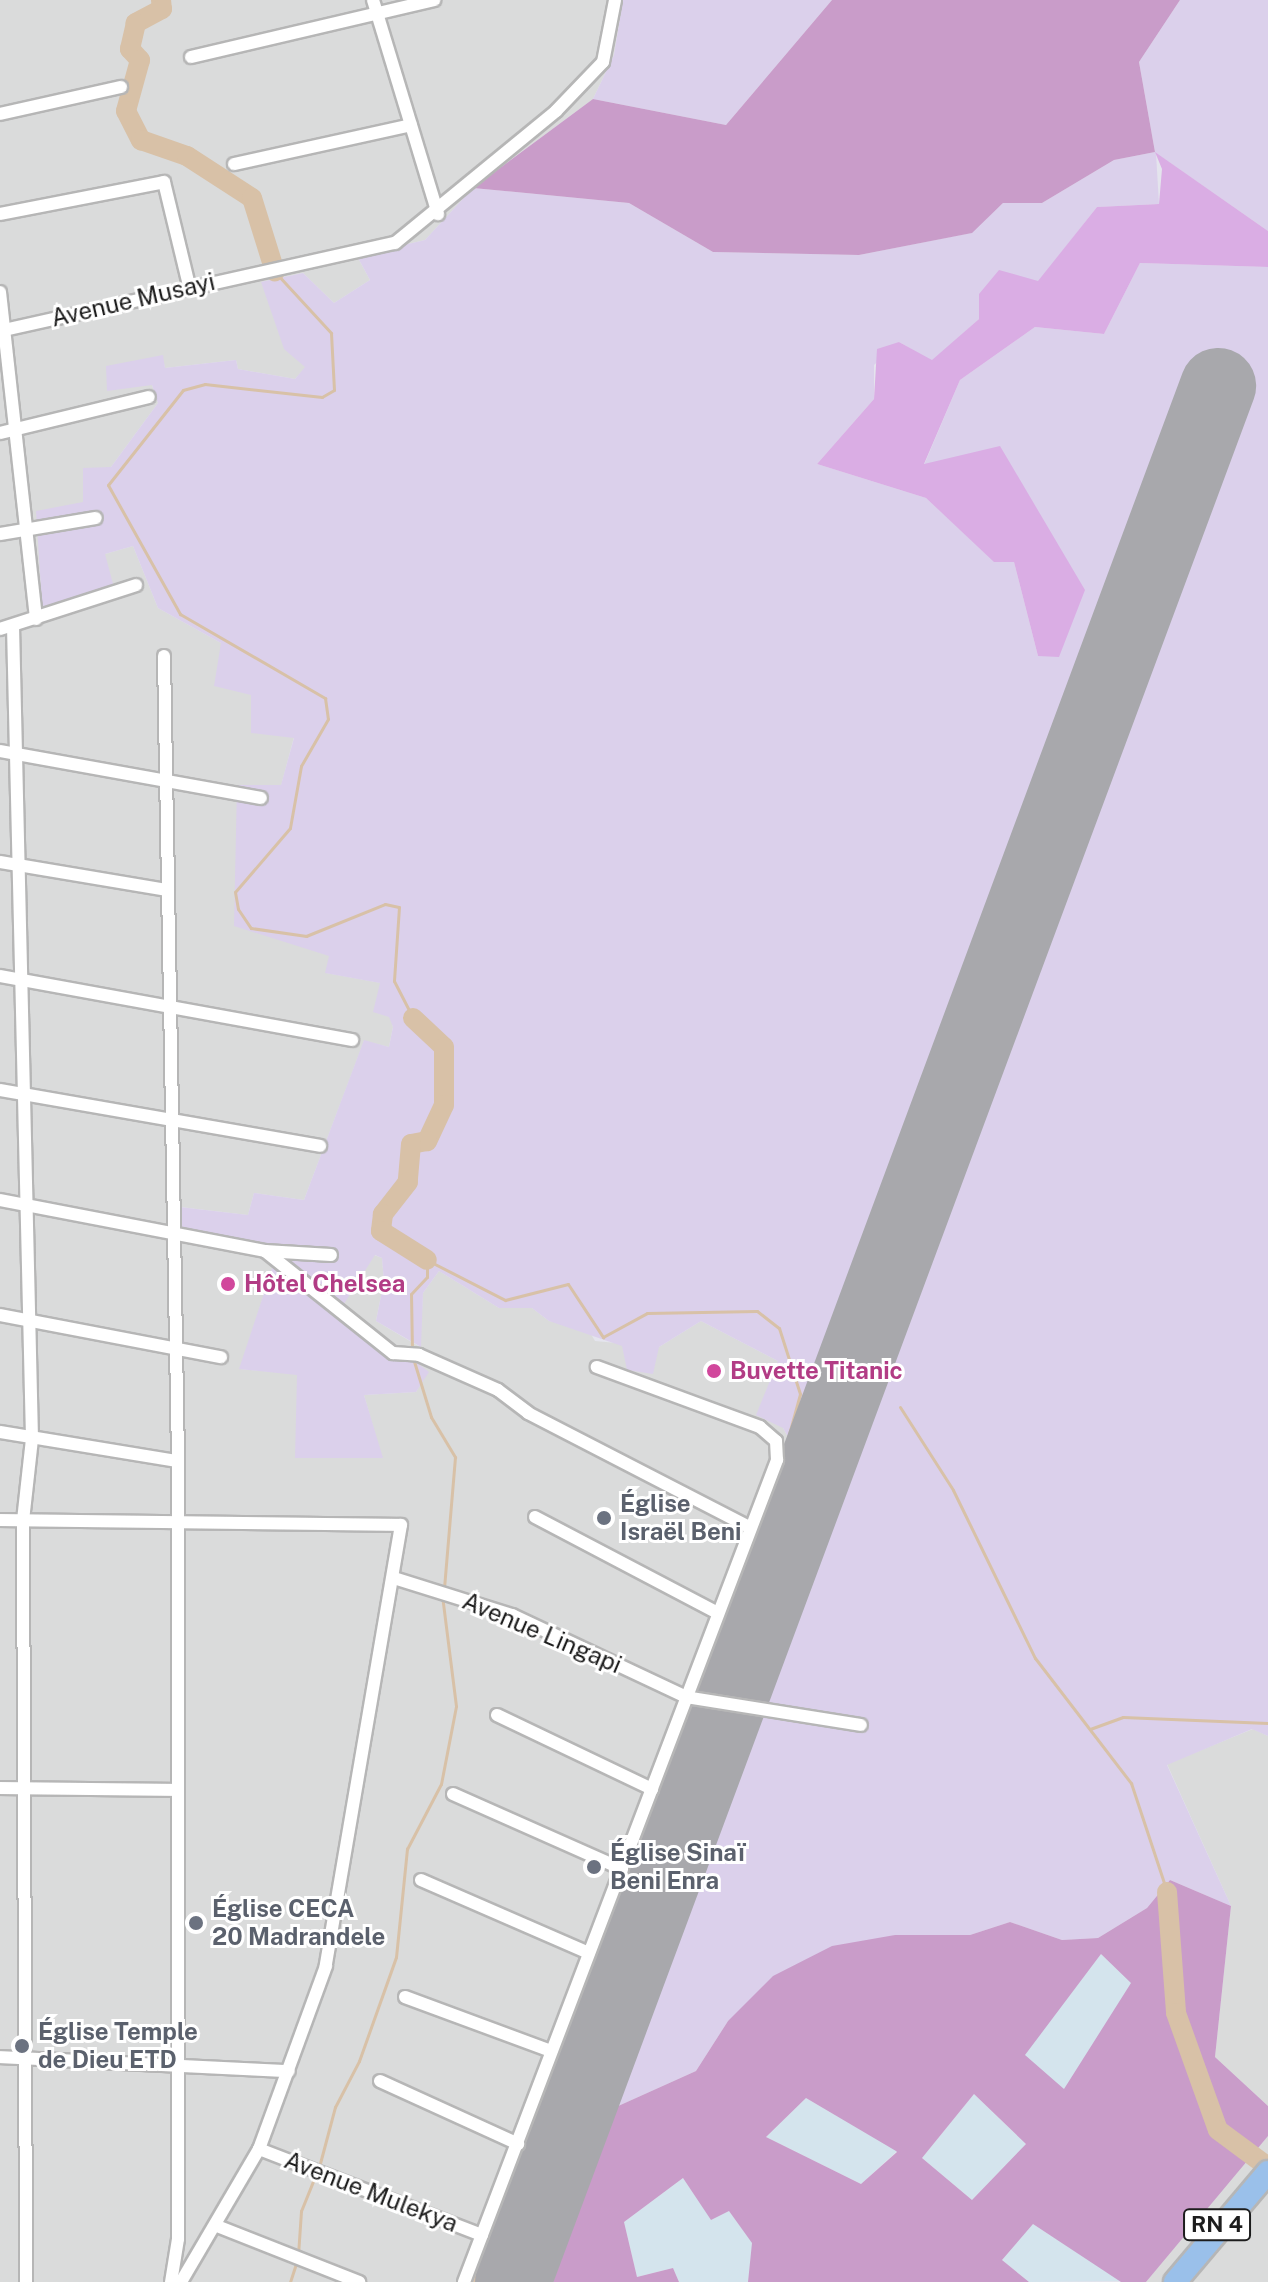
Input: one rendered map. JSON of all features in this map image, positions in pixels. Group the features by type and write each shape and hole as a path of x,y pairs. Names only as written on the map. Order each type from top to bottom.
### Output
{"highway":[{"name":"RN 4","path":"1175,2282 1267,2173"}],"street":[{"path":"191,57 375,6 434,0"},
{"name":"Avenue Musayi","path":"3,331 189,285 395,243 438,214 603,62 615,0"},
{"path":"375,6 438,214"},
{"path":"0,114 121,87"},
{"path":"234,164 411,125"},
{"path":"0,214 164,182 189,285"},
{"path":"0,292 31,526 36,619"},
{"path":"0,433 149,397"},
{"path":"0,534 31,526 96,518"},
{"path":"26,2282 23,1520 32,1439 23,1205 26,1095 15,865 18,754 6,628 136,585"},
{"path":"164,656 169,1012 176,1122 173,1235 178,1461 178,2239 171,2282"},
{"path":"0,751 261,798"},
{"path":"0,862 168,890"},
{"path":"0,976 169,1012 284,1024 352,1040"},
{"path":"0,1090 320,1146"},
{"path":"0,1200 265,1251 331,1255"},
{"path":"265,1251 393,1353 419,1355 498,1390 528,1413 749,1527"},
{"path":"0,1315 221,1357"},
{"path":"464,2282 622,1869 716,1612 777,1460 769,1433 597,1367"},
{"path":"0,1432 178,1461"},
{"path":"535,1517 716,1612"},
{"path":"0,1520 398,1522 394,1578 326,1966 259,2149 217,2226 181,2282"},
{"name":"Avenue Lingapi","path":"394,1578 512,1615 686,1697 861,1725"},
{"path":"497,1715 652,1789"},
{"path":"0,1788 177,1790"},
{"path":"453,1794 622,1869"},
{"path":"421,1880 589,1953"},
{"path":"405,1997 551,2051"},
{"path":"0,2057 177,2063 289,2071"},
{"path":"380,2081 518,2144"},
{"name":"Avenue Mulekya","path":"259,2149 482,2235"},
{"path":"217,2226 359,2282"}],"shaded area":[{"path":"0,0 623,0 614,55 593,99 473,188 425,240 357,256 370,280 334,303 303,273 262,282 306,367 295,379 238,369 236,360 165,368 162,355 152,385 158,403 111,467 105,554 133,546 158,608 221,643 251,694 294,737 281,786 237,786 330,956 326,973 381,983 393,1027 389,1047 364,1041 304,1200 254,1193 248,1215 172,1206 276,1257 240,1369 297,1374 382,1458 364,1395 416,1392 428,1372 341,1307 374,1255 382,1258 384,1281 376,1321 420,1347 423,1293 439,1271 499,1308 532,1308 549,1321 588,1329 595,1341 659,1347 701,1321 778,1361 783,1428 796,1451 484,2282 0,2282"},
{"path":"623,0 832,0 726,125 593,99 614,55"},
{"path":"832,0 1180,0 1139,62 1155,152 1114,160 1042,203 1003,203 972,233 859,255 713,252 629,203 473,188 593,99 726,125"},
{"path":"1180,0 1268,0 1268,231 1156,153 1159,204 1097,207 1038,282 979,294 979,319 932,361 899,342 874,365 874,399 817,464 926,498 994,561 1014,562 1038,656 1084,590 924,465 960,380 1035,327 1104,334 1140,263 1268,267 1268,1736 1252,1729 1167,1765 1231,1906 1170,1880 1147,1908 1098,1938 1062,1940 1010,1922 970,1935 895,1935 728,2021 696,2071 616,2107 1243,379 1203,362 796,1451 783,1428 756,1415 778,1361 701,1321 659,1347 653,1374 627,1370 622,1346 549,1321 532,1308 499,1308 439,1271 423,1293 421,1347 376,1321 384,1281 382,1258 375,1255 342,1307 429,1372 416,1392 364,1395 383,1458 295,1458 297,1375 239,1369 276,1257 169,1235 171,1206 248,1215 254,1193 304,1200 364,1040 389,1047 393,1027 389,1017 373,1012 380,983 325,973 329,956 234,926 237,785 281,785 294,738 251,733 251,695 214,686 221,643 158,608 133,546 105,554 115,591 43,619 36,511 83,502 83,468 111,467 158,403 152,385 107,391 106,366 163,355 165,368 236,360 238,369 295,379 305,367 284,349 261,282 303,273 334,303 370,280 357,256 425,240 473,188 629,203 713,252 859,255 971,233 1003,203 1042,203 1114,160 1155,152 1139,62"},
{"path":"1155,152 1268,231 1268,267 1140,263 1104,334 1035,327 960,380 924,464 1000,446 1085,590 1059,657 1038,656 1014,562 994,562 926,498 817,464 874,399 877,349 899,342 932,360 979,319 979,294 999,270 1038,281 1097,207 1159,204 1162,169"},
{"path":"1204,362 1243,379 553,2282 484,2282"},
{"path":"1253,1729 1268,1736 1268,2106 1215,2057 1231,1906 1167,1764"},
{"path":"1170,1880 1231,1906 1215,2057 1268,2106 1268,2136 1146,2282 1121,2282 1033,2224 1002,2260 1029,2282 748,2282 752,2243 729,2211 711,2220 683,2178 624,2222 637,2277 673,2268 679,2282 553,2282 616,2107 696,2071 728,2021 773,1976 832,1946 895,1935 970,1935 1010,1922 1062,1940 1098,1938 1147,1908","holes":["1101,1954 1131,1983 1064,2089 1025,2055","974,2094 1026,2144 972,2200 922,2158","806,2098 897,2152 861,2184 766,2137"]},
{"path":"1101,1954 1132,1983 1064,2090 1024,2055"},
{"path":"974,2094 1026,2144 972,2200 922,2158"},
{"path":"806,2098 897,2151 861,2184 766,2137"},
{"path":"1268,2136 1268,2282 1146,2282 1206,2207"},
{"path":"683,2178 711,2219 729,2211 753,2243 748,2282 679,2282 673,2268 637,2277 624,2222"},
{"path":"1033,2224 1121,2281 1029,2282 1002,2260"}],"waterway":[{"path":"161,0 162,9 136,23 130,49 140,60 126,111 141,140 187,156 252,198 275,272"},
{"path":"275,272 331,333 334,390 322,397 205,384 183,390 108,485 180,614 325,698 328,719 301,766 290,828 235,892 238,909 251,928 306,936 385,904 399,907 394,981 413,1018"},
{"path":"413,1018 444,1047 444,1105 427,1141 411,1144 408,1182 383,1214 381,1231 427,1260"},
{"path":"412,1351 411,1294 427,1277 427,1260 505,1300 568,1284 603,1337 647,1313 757,1311 779,1328 800,1394 782,1460"},
{"path":"413,1358 431,1417 455,1457 444,1588"},
{"path":"900,1407 953,1490 1035,1658 1131,1783 1167,1892"},
{"path":"319,2167 335,2107 359,2061 396,1957 407,1849 441,1784 456,1706 442,1595"},
{"path":"1090,1729 1123,1717 1268,1723"},
{"path":"1167,1892 1176,2013 1218,2130 1268,2167"},
{"path":"474,2282 617,1897"},
{"path":"298,2255 301,2211 316,2174"},
{"path":"290,2282 296,2263"}],"runway":[{"path":"513,2282 1218,386"}],"place":[{"name":"Hôtel Chelsea","path":"228,1284"},
{"name":"Buvette Titanic","path":"714,1371"},
{"name":"Église Israël Beni","path":"604,1518"},
{"name":"Église Sinaï Beni Enra","path":"594,1867"},
{"name":"Église CECA 20 Madrandele","path":"196,1923"},
{"name":"Église Temple de Dieu ETD","path":"22,2046"}]}
